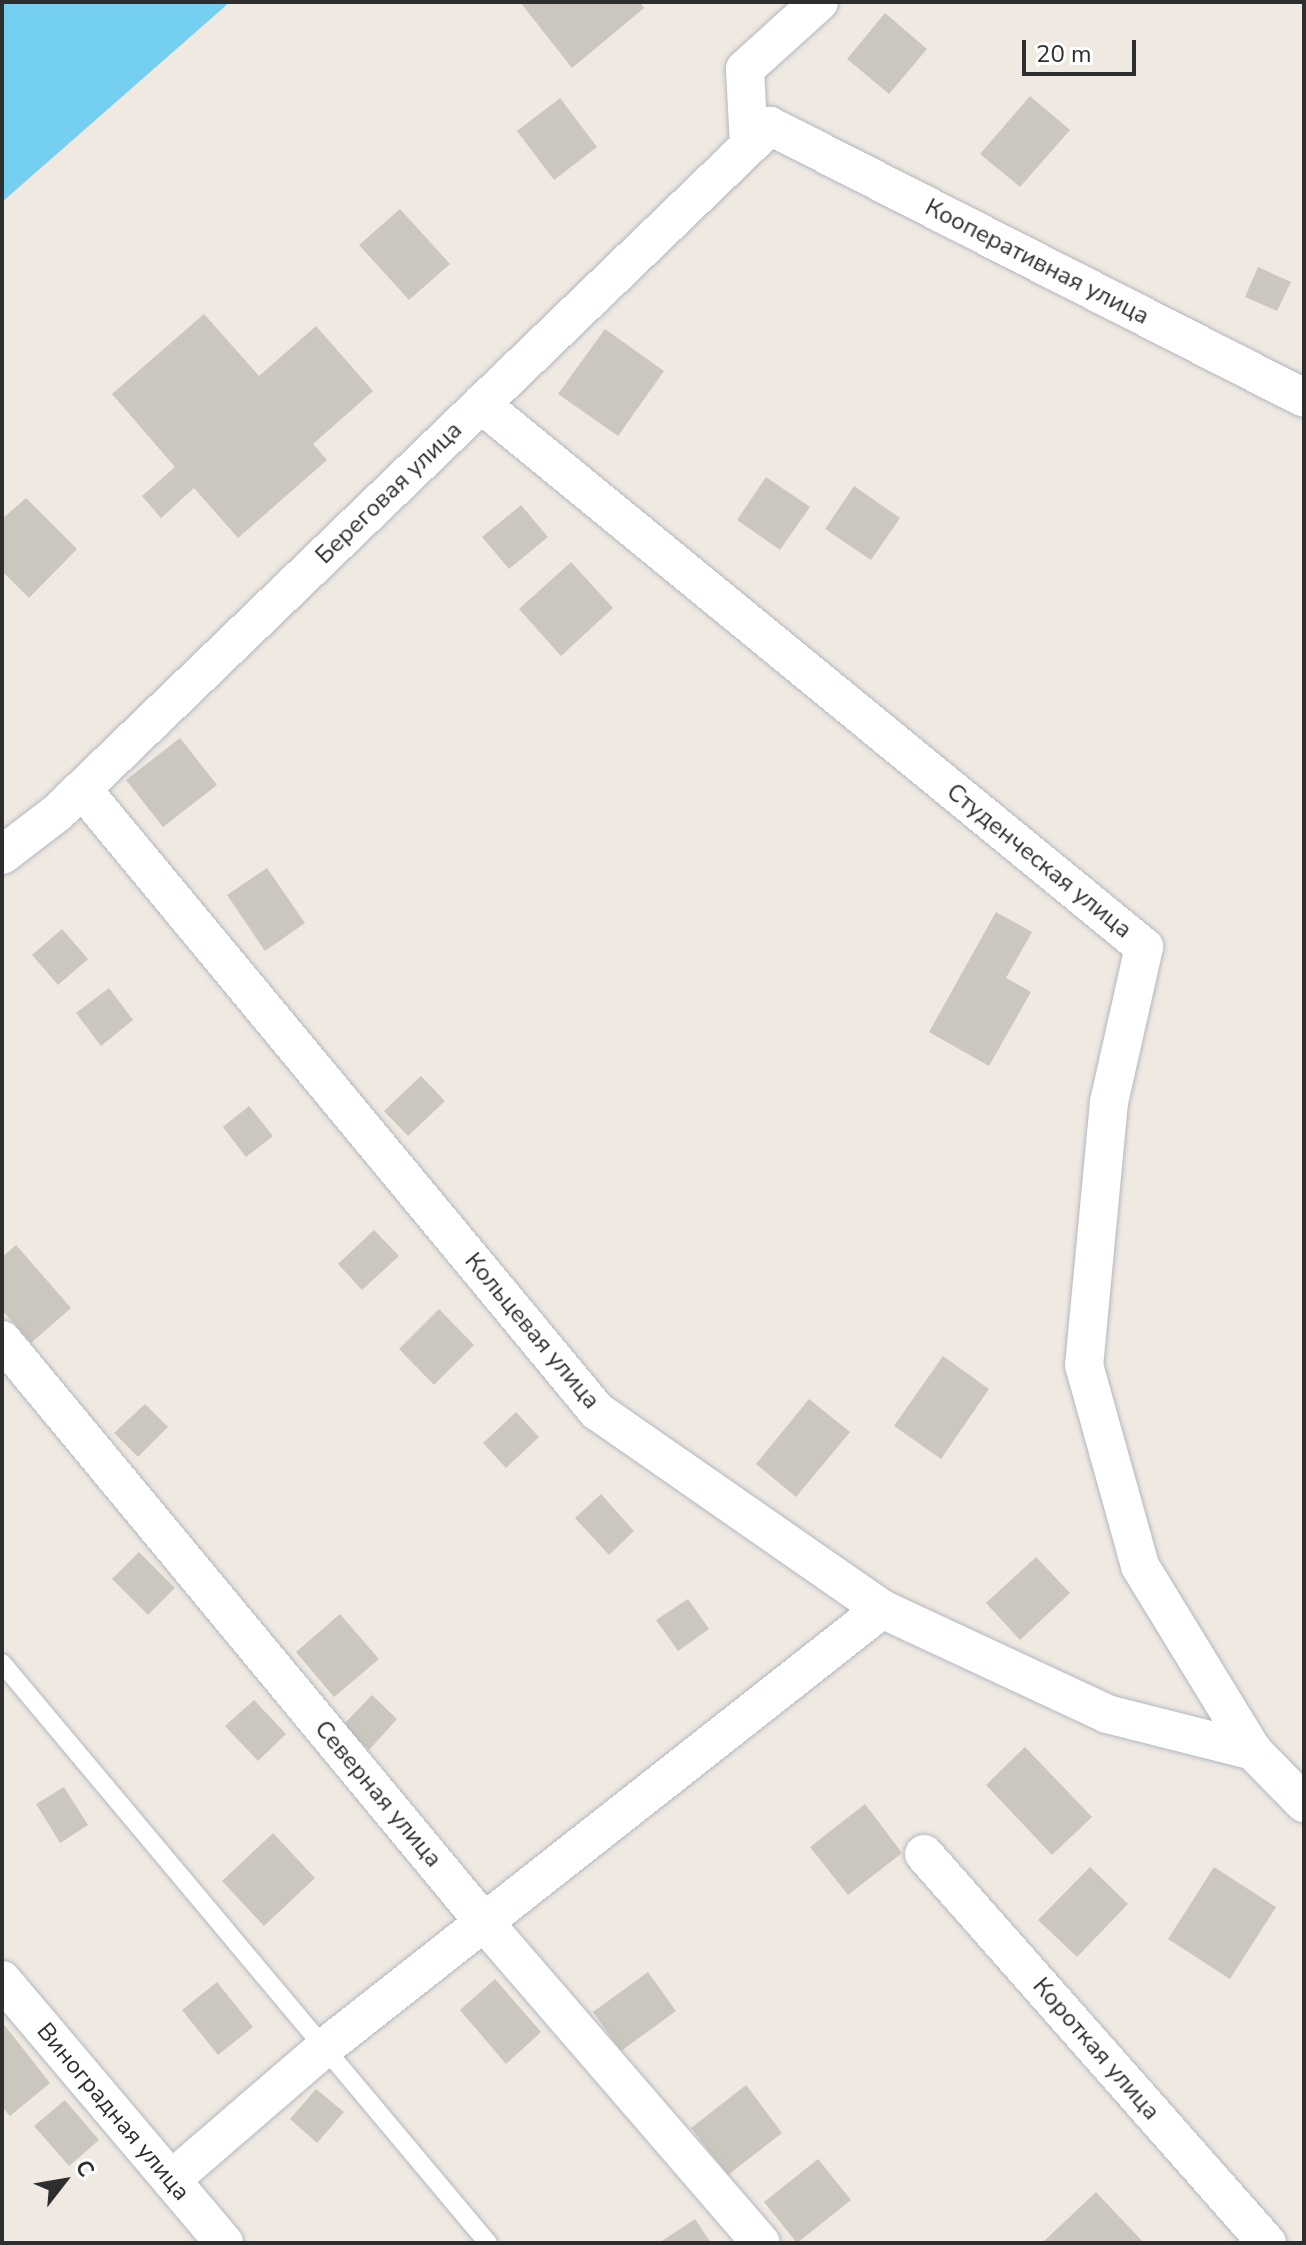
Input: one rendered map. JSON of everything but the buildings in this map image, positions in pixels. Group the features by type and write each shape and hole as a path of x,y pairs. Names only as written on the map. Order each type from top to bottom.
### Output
{"street":[{"path":"759,136 745,69 819,2"},
{"name":"Кооперативная улица","path":"759,136 1304,398"},
{"name":"Береговая улица","path":"2,855 82,789 759,136"},
{"name":"Студенческая улица","path":"481,404 1144,947 1109,1102 1084,1365 1140,1566 1253,1751 1304,1803"},
{"name":"Кольцевая улица","path":"82,789 597,1411 882,1609 1107,1714 1253,1751"},
{"name":"Северная улица","path":"2,1340 483,1921 761,2243"},
{"path":"171,2180 324,2048 882,1609"},
{"name":"Короткая улица","path":"924,1854 1267,2243"},
{"name":"Виноградная улица","path":"2,1980 224,2243"}],"lane":[{"path":"2,1663 488,2243"}],"water":[{"path":"2,2 230,2 2,202"}]}
